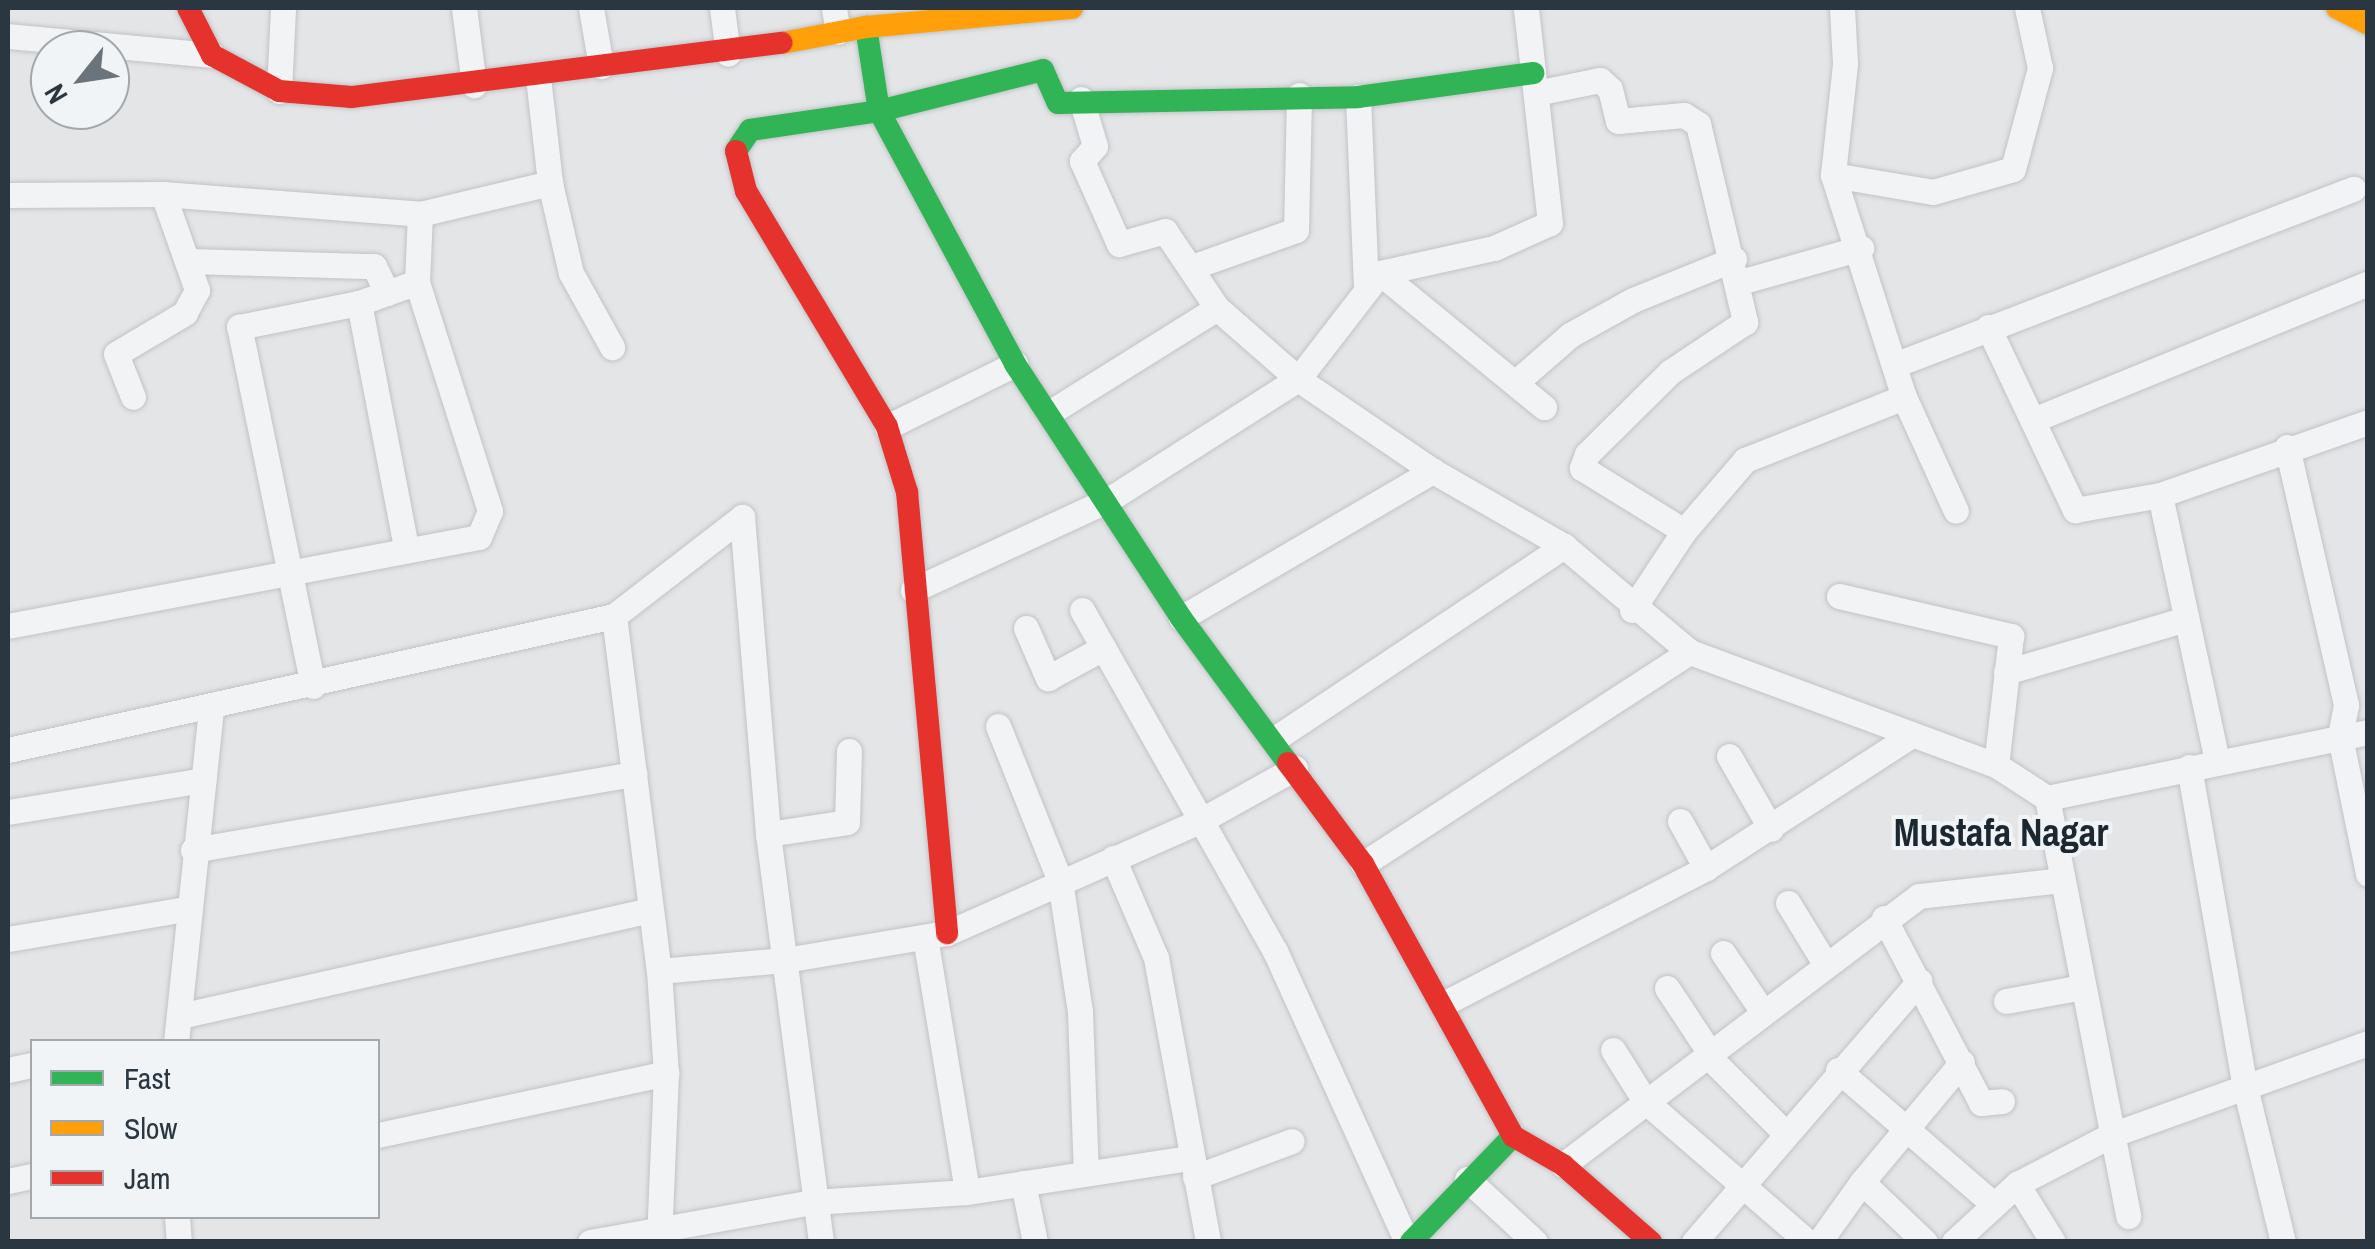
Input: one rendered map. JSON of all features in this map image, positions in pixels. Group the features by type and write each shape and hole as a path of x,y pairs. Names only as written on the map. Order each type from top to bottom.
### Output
{"street":[{"path":"280,91 283,8"},
{"path":"464,8 474,85"},
{"path":"592,8 601,66"},
{"path":"722,8 728,54"},
{"path":"8,36 212,56 280,91 352,96 728,54 836,20 866,27 1026,9 1072,8"},
{"path":"913,590 1108,500 1298,380 1373,278 1494,248 1550,222 1526,8"},
{"path":"1842,8 1845,64 1833,176 1861,248 1904,397 1956,511"},
{"path":"1833,176 1934,192 2013,169 2040,68 2027,8"},
{"path":"2337,8 2368,24"},
{"path":"191,9 212,56"},
{"path":"866,27 879,111 1015,364 1182,618 1363,864 1513,1136 1563,1165 1651,1242"},
{"path":"967,1192 936,935 907,492 887,427 746,192 732,151 750,130 879,111 1043,70 1052,99 1299,95 1358,98 1600,80 1610,89 1618,121 1692,116 1737,270 1744,322 1736,334 1670,372 1583,463 1588,475 1684,531"},
{"path":"538,77 550,184 571,273 612,347"},
{"path":"1192,267 1296,230 1299,95"},
{"path":"1081,98 1095,146 1082,161 1118,244 1128,246 1160,228 1192,267 1217,308 1298,380 1433,470 1564,546 1632,610 1690,652 1996,765 2047,798 2368,732"},
{"path":"1358,98 1373,278 1544,407"},
{"path":"8,195 164,194 420,214 550,184"},
{"path":"1896,364 2354,189"},
{"path":"134,397 116,354 185,313 198,290 164,194"},
{"path":"8,626 406,547 479,537 490,511 417,282 420,214"},
{"path":"1515,383 1570,335 1633,300 1737,270 1861,248"},
{"path":"190,261 374,266 387,293"},
{"path":"313,686 239,327 358,303 417,282"},
{"path":"2033,420 2368,283"},
{"path":"358,303 406,547"},
{"path":"1049,413 1217,308"},
{"path":"1988,327 2075,510 2160,496 2287,447 2368,422"},
{"path":"887,427 1015,364"},
{"path":"1632,610 1684,531 1745,460 1904,397"},
{"path":"2287,447 2346,705 2340,737 2368,874"},
{"path":"1182,618 1433,470"},
{"path":"2160,496 2183,620 2217,762"},
{"path":"8,750 210,709 614,616 742,518 768,834 821,1242"},
{"path":"1273,740 1564,546"},
{"path":"1840,596 2011,636 1996,765"},
{"path":"1082,610 1198,822 1275,951 1409,1242 1513,1136"},
{"path":"614,616 649,910 660,971 666,1072 658,1233"},
{"path":"2006,672 2183,620"},
{"path":"1026,628 1048,678 1104,648"},
{"path":"1363,864 1690,652"},
{"path":"210,709 171,1034 649,910"},
{"path":"998,726 1060,882 1080,1012 1086,1173"},
{"path":"1443,1004 1706,868 1910,736"},
{"path":"768,834 848,822 850,751"},
{"path":"1729,756 1771,829"},
{"path":"660,971 785,960 936,935 1198,822 1296,768"},
{"path":"2189,768 2244,1083 2276,1240"},
{"path":"193,850 635,774"},
{"path":"8,812 203,780"},
{"path":"2047,798 2128,1216"},
{"path":"1680,821 1706,868"},
{"path":"1112,858 1156,958 1208,1242"},
{"path":"1563,1165 1884,918 1932,892 2062,880"},
{"path":"1788,903 1826,965"},
{"path":"8,939 186,908"},
{"path":"1884,918 1981,1104 2002,1102"},
{"path":"1723,953 1763,1012"},
{"path":"1694,1242 1838,1070 1920,981"},
{"path":"2006,1000 2082,987"},
{"path":"1668,988 1709,1054 1786,1134"},
{"path":"1954,1242 2017,1184 2111,1135 2244,1083 2368,1043"},
{"path":"1614,1050 1646,1101 1808,1242"},
{"path":"1819,1242 1904,1127 1962,1062"},
{"path":"1838,1070 1992,1204"},
{"path":"380,1135 666,1072"},
{"path":"590,1242 658,1233 813,1202 967,1192 1086,1173 1193,1168 1292,1140"},
{"path":"1467,1179 1534,1242"},
{"path":"1862,1182 1925,1242"},
{"path":"1023,1184 1035,1242"},
{"path":"2017,1184 2053,1242"}],"traffic: fast":[{"path":"866,27 879,111 1015,364 1181,618 1288,763"},
{"path":"736,151 750,130 879,111 1043,70 1058,103 1358,97 1533,73"},
{"path":"1411,1242 1513,1136"}],"traffic: slow":[{"path":"782,43 866,27 1072,8"},
{"path":"2337,8 2368,24"}],"traffic: jam":[{"path":"188,8 212,55 279,91 352,97 782,43"},
{"path":"736,151 746,191 887,427 907,492 947,933"},
{"path":"1288,763 1363,864 1513,1136 1563,1165 1651,1242"}],"district":[{"name":"Mustafa Nagar","path":"2001,833"}]}
